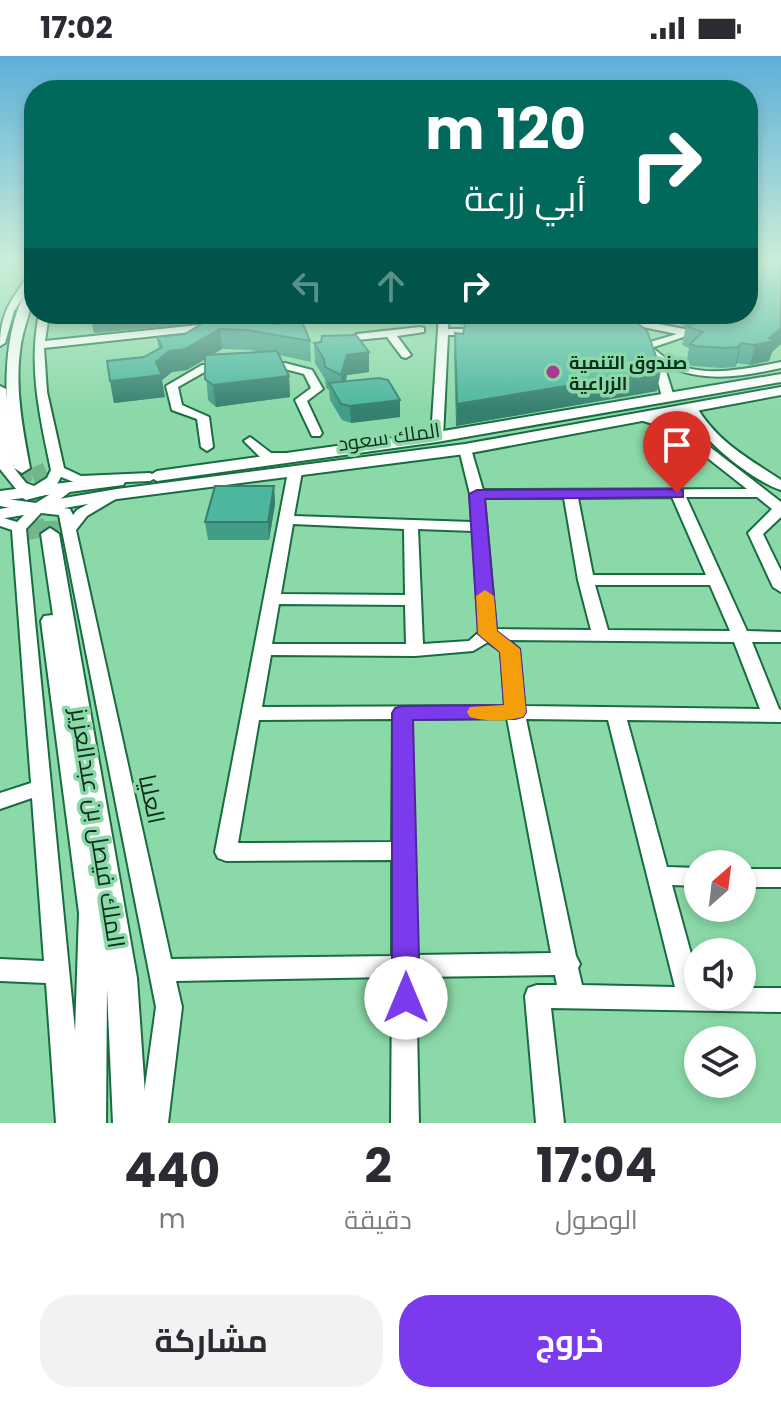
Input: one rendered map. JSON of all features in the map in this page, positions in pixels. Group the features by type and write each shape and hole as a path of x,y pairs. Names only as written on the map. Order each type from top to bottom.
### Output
{"main road":[{"path":"16,471 11,363 22,311"},
{"path":"16,471 27,421 23,378 29,324"},
{"name":"الملك سعود","path":"55,493 117,494 781,378"},
{"name":"الملك سعود","path":"19,518 55,493 150,477 465,449 781,391"},
{"name":"الملك فيصل بن عبدالعزيز","path":"19,518 93,913 89,1123"},
{"name":"الملك فيصل بن عبدالعزيز","path":"19,518 122,978 130,1123"}],"street":[{"path":"0,343 9,311"},
{"path":"19,518 65,512 55,493 39,345 42,324"},
{"path":"39,345 237,324"},
{"path":"437,437 444,324"},
{"path":"357,337 420,330"},
{"path":"631,335 645,330 668,397"},
{"path":"444,332 491,332"},
{"path":"390,333 406,355"},
{"path":"657,358 680,369 725,377 781,365"},
{"path":"253,367 285,366 308,372 317,389 301,400 316,433"},
{"path":"207,447 203,417 176,407 172,386 206,367 237,367"},
{"path":"0,389 21,486 55,493"},
{"path":"692,409 696,423 781,486"},
{"path":"644,417 676,427 781,509 755,533 781,587"},
{"path":"703,448 688,427 734,453"},
{"path":"250,441 268,457 292,465 289,520 226,852 404,851"},
{"path":"465,449 477,494 488,634"},
{"path":"19,518 55,493"},
{"path":"252,714 515,712 776,716 677,493"},
{"path":"477,494 760,493"},
{"path":"19,518 82,513 117,494"},
{"path":"571,496 586,580 601,636"},
{"path":"19,518 70,1123"},
{"name":"العليا","path":"19,518 161,970 169,1007 154,1123"},
{"path":"289,520 480,527"},
{"path":"411,525 415,650"},
{"path":"586,580 715,580"},
{"path":"274,599 413,600"},
{"path":"488,634 510,649 515,712 568,964 572,997"},
{"path":"264,649 415,650 473,646 488,634 781,637"},
{"path":"402,713 405,1123"},
{"path":"616,714 684,970"},
{"path":"0,801 40,788"},
{"path":"661,876 684,877"},
{"path":"756,878 781,878"},
{"path":"161,970 568,964"},
{"path":"0,970 55,972"},
{"path":"550,1123 537,996 684,999"},
{"path":"756,1000 781,1000"}],"building":[{"path":"758,311 781,311 781,328 769,338 774,341 755,345 741,343 739,347 725,348 696,346 690,344 703,332 686,326 758,324"},
{"path":"201,324 303,324 310,341 247,330 220,329 185,349 169,351 156,362 162,375 110,381 107,361 144,357 162,347 157,337 185,334"},
{"name":"صندوق التنمية الزراعية","path":"465,324 638,324 647,331 661,370 457,404 455,333 463,334"},
{"path":"356,335 369,352 347,355 341,375 325,367 324,359 314,343 321,342 322,336"},
{"path":"277,351 289,376 213,385 205,379 205,355"},
{"path":"379,378 388,380 400,400 350,406 341,404 329,383"},
{"path":"215,486 274,486 268,522 205,522"}],"tunnel":[{"path":"36,466 48,494"},
{"path":"22,468 28,494"},
{"path":"28,492 38,538"},
{"path":"48,492 50,534"}],"slow traffic":[{"path":"478,712 515,712 510,649 488,634 485,596"}],"place":[{"name":"صندوق التنمية الزراعية","path":"553,372"}],"route":[{"path":"406,998 402,713 515,712 510,649 488,634 477,494 571,496 677,493"}]}
